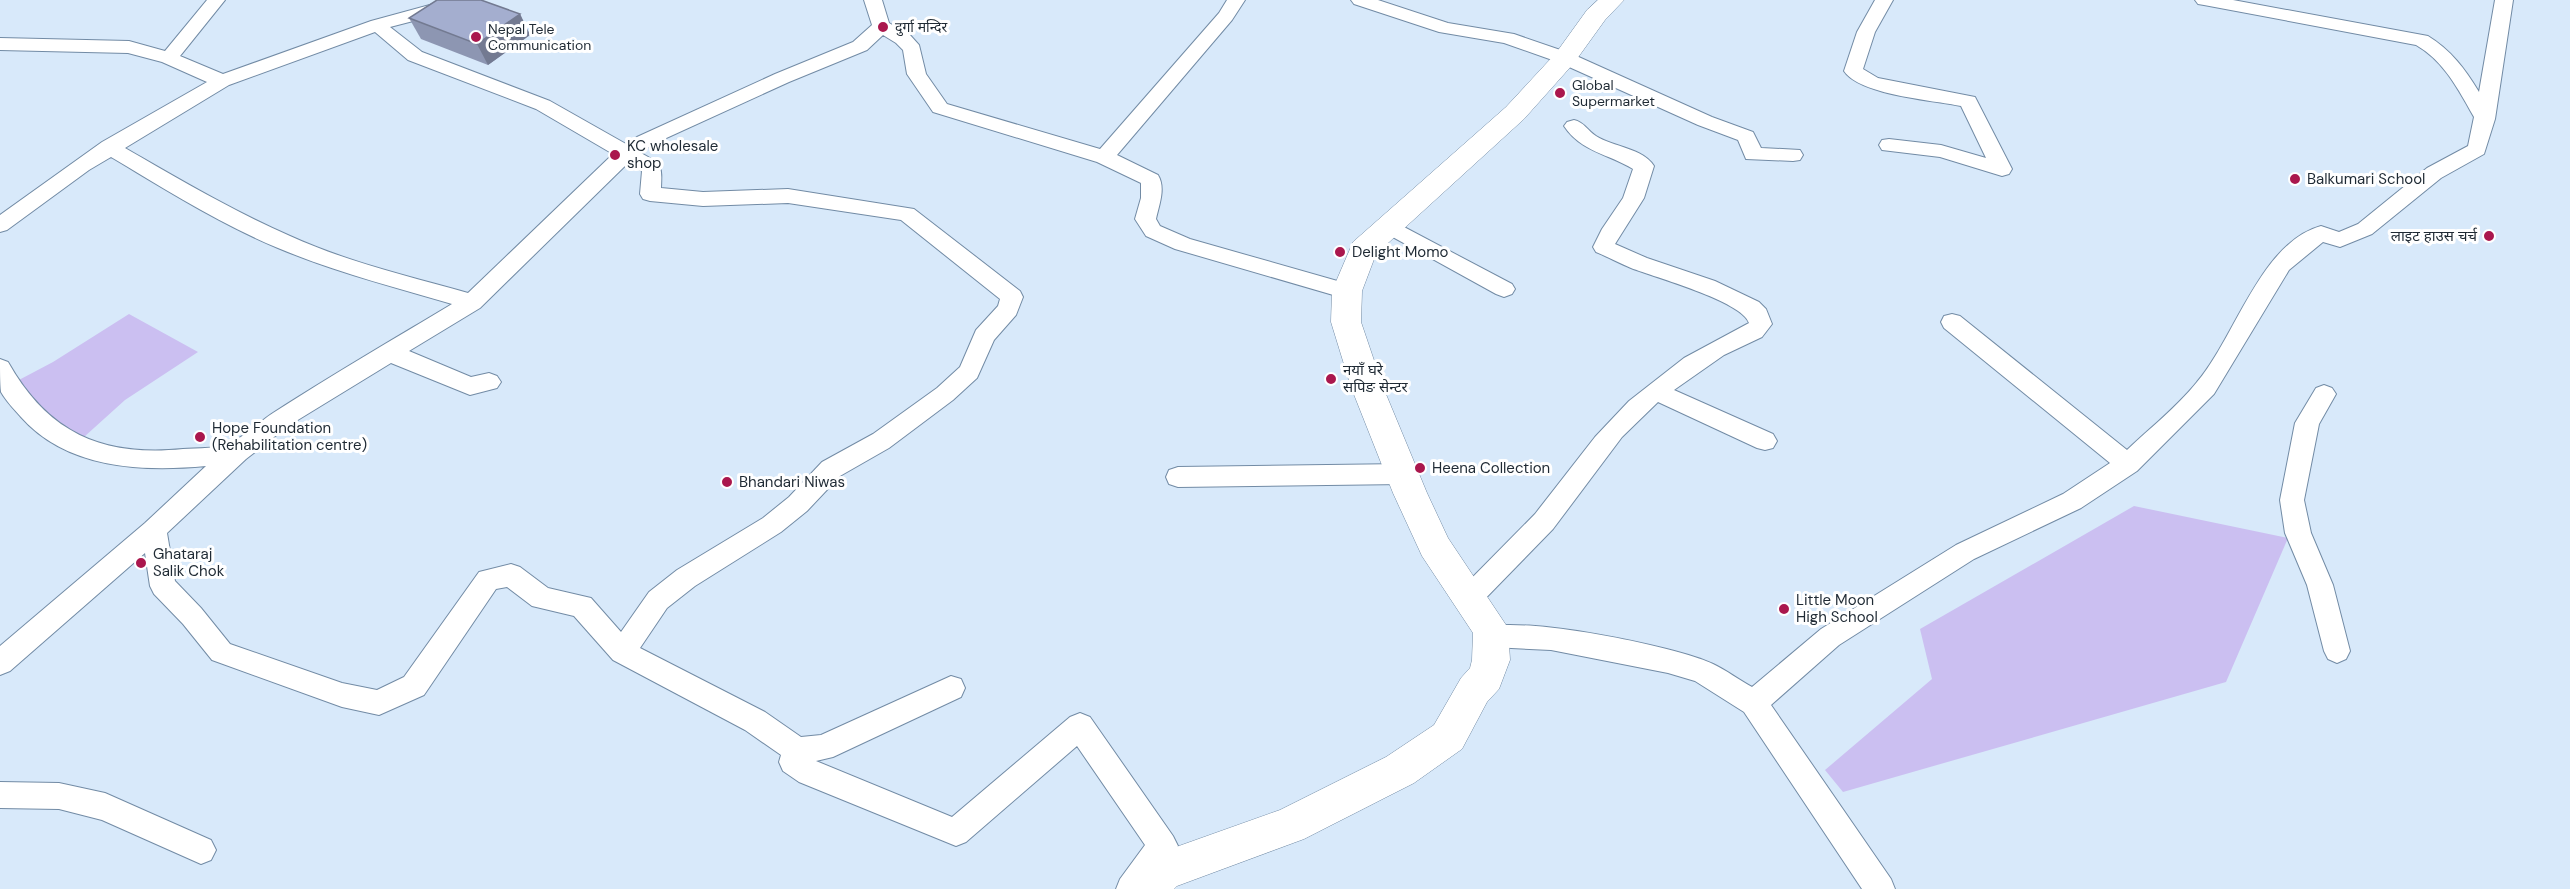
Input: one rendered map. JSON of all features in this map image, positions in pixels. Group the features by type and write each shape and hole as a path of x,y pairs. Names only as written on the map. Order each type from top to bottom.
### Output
{"main road":[{"path":"1146,889 1163,871 1290,826 1400,770 1448,737 1474,690 1486,677 1491,660 1490,628 1434,546 1367,387 1346,322 1347,291 1363,249 1387,225 1515,113 1565,58 1596,15 1612,0"}],"street":[{"path":"169,58 216,0"},
{"path":"386,23 392,0"},
{"path":"0,225 109,147 222,81 386,23 473,0"},
{"path":"873,0 881,26 903,39 912,49 912,65 923,86 940,108 1104,157 1150,180 1151,198 1145,219 1153,231 1183,244 1347,291"},
{"path":"1104,157 1226,16 1236,0"},
{"path":"1360,0 1445,28 1507,38 1565,58 1705,121 1746,136 1753,154 1793,155"},
{"path":"1884,0 1866,32 1853,71 1872,83 1968,101 2002,169 1941,151 1889,145"},
{"path":"2204,0 2421,40 2436,47 2446,57 2484,119"},
{"path":"1754,703 1830,637 1965,552 2072,501 2128,464 2206,388 2281,265 2305,243 2321,233 2340,240 2365,229 2434,173 2477,149 2484,119 2496,34 2504,0"},
{"path":"386,23 415,56 543,105 629,152 652,168 650,194 703,199 788,196 907,214 1012,297 1008,309 984,336 969,372 945,394 881,441 831,469 798,504 772,525 686,578 658,600 622,651"},
{"path":"0,663 154,530 237,452 280,420 472,302 606,171 644,141 782,78 860,46 881,26"},
{"path":"0,45 66,44 129,47 169,58 222,81"},
{"path":"1469,598 1515,554 1554,509 1608,436 1637,406 1710,353 1748,336 1760,327 1760,320 1751,308 1707,286 1639,263 1604,247 1605,238 1625,213 1642,179 1644,166 1629,156 1596,146 1582,138 1574,126"},
{"path":"109,147 238,220 285,242 329,259 472,302"},
{"path":"1387,225 1504,289"},
{"path":"1952,322 2128,464"},
{"path":"388,352 470,386 489,382"},
{"path":"0,368 3,377 26,410 52,433 79,448 156,460 206,458 237,452"},
{"path":"1657,392 1765,441"},
{"path":"2324,394 2307,423 2292,500 2298,533 2320,585 2337,651"},
{"path":"1178,477 1404,474"},
{"path":"154,530 163,586 192,616 221,652 342,695 379,703 414,686 488,580 511,575 541,598 582,606 622,651 755,721 797,750 823,748 951,688"},
{"path":"1492,636 1551,638 1668,661 1702,672 1754,703 1880,889"},
{"path":"797,750 793,762 809,773 956,832 1080,726 1163,846 1131,889"},
{"path":"0,795 59,796 105,807 201,850"}],"shaded area":[{"path":"129,314 198,352 125,400 84,437 56,423 17,381 53,362"},
{"path":"2134,506 2288,538 2226,682 1843,792 1825,770 1932,679 1920,629"}],"building":[{"path":"437,0 481,0 520,14 477,44 409,18"}],"place":[{"name":"दुर्गा मन्दिर","path":"883,27"},
{"name":"Nepal Tele Communication","path":"476,37"},
{"name":"Global Supermarket","path":"1560,93"},
{"name":"KC wholesale shop","path":"615,155"},
{"name":"Balkumari School","path":"2295,179"},
{"name":"लाइट हाउस चर्च","path":"2489,236"},
{"name":"Delight Momo","path":"1340,252"},
{"name":"नयाँ घरे सपिङ सेन्टर","path":"1331,379"},
{"name":"Hope Foundation (Rehabilitation centre)","path":"200,437"},
{"name":"Heena Collection","path":"1420,468"},
{"name":"Bhandari Niwas","path":"727,482"},
{"name":"Ghataraj Salik Chok","path":"141,563"},
{"name":"Little Moon High School","path":"1784,609"}]}
